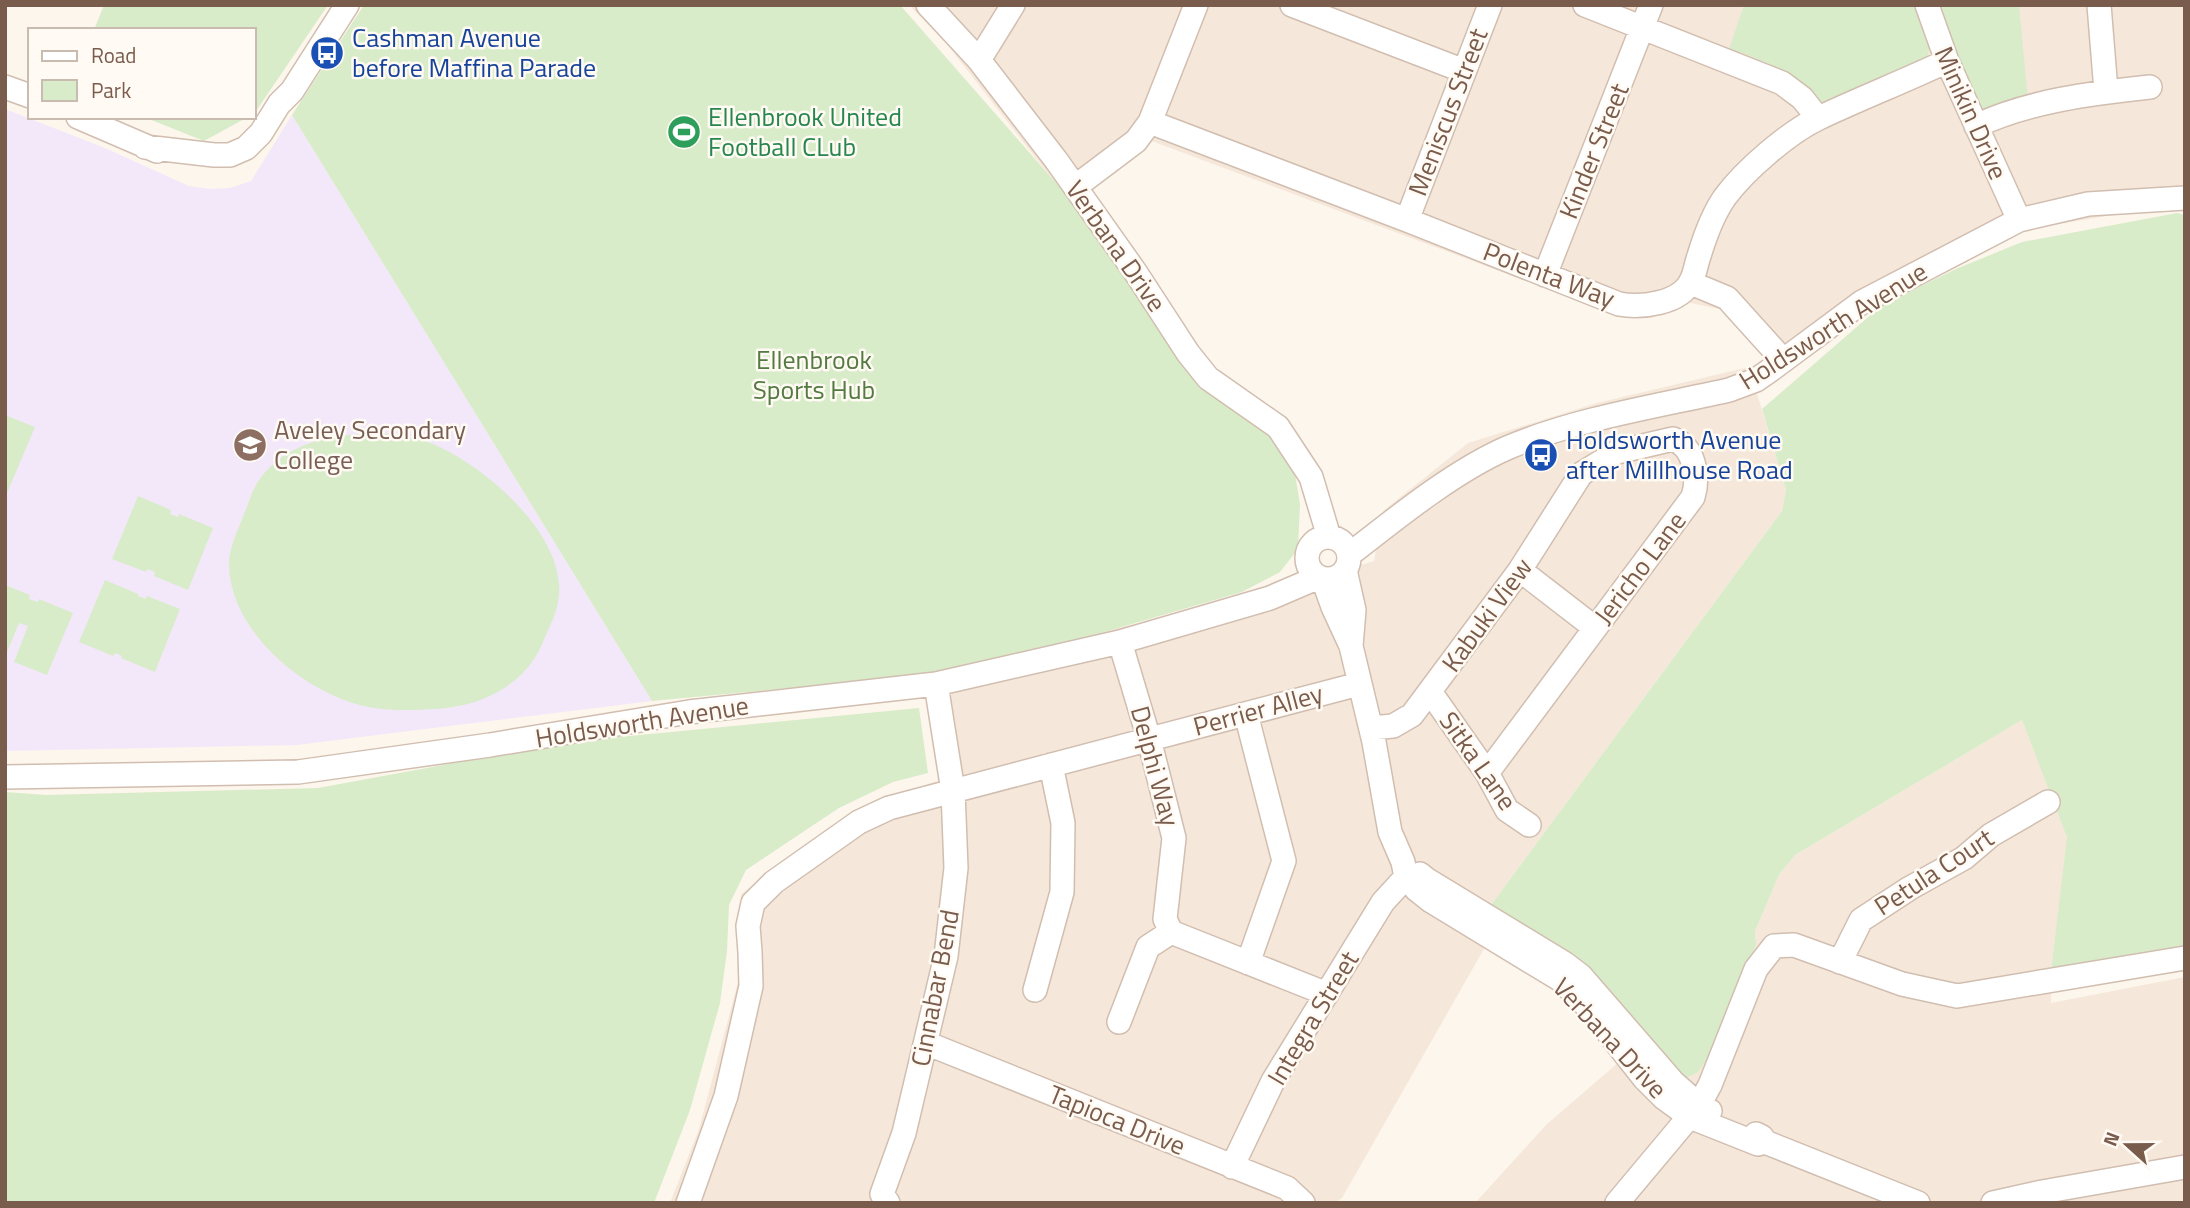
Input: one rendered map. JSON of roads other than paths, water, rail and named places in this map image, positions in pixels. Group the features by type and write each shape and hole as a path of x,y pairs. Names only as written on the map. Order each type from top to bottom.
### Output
{"street":[{"path":"82,119 145,147 230,155 246,148 261,133 348,5"},
{"name":"Verbana Drive","path":"928,5 978,61 1075,187 1188,353 1208,378 1278,427 1311,477 1328,558 1354,610 1351,646 1371,728 1390,832 1405,870 1417,890 1561,980 1588,1007 1644,1078 1664,1098 1762,1137 1765,1142 1871,1195 1918,1203"},
{"path":"978,61 1013,5"},
{"path":"1075,187 1136,141 1150,122 1196,5"},
{"path":"1292,5 1464,71"},
{"name":"Meniscus Street","path":"1407,220 1490,5"},
{"path":"1585,5 1782,83 1802,98 1818,118"},
{"name":"Kinder Street","path":"1545,275 1651,5"},
{"name":"Minikin Drive","path":"1927,5 1947,61 2019,220"},
{"path":"2099,5 2106,91"},
{"path":"1783,360 1727,298 1691,283 1705,235 1724,198 1743,176 1783,141 1818,118 1947,61"},
{"path":"5,87 28,95"},
{"path":"1976,126 2003,113 2106,91 2150,87"},
{"name":"Polenta Way","path":"1150,122 1619,304 1634,307 1655,304 1676,295 1691,283"},
{"name":"Holdsworth Avenue","path":"2136,201 2185,183"},
{"name":"Holdsworth Avenue","path":"5,776 298,772 489,745 689,712 936,684 1120,642 1270,598 1328,558 1382,529 1464,471 1505,449 1549,431 1729,390 1756,380 1862,302 2019,220 2088,204 2185,198"},
{"name":"Jericho Lane","path":"1487,773 1693,497 1697,485 1689,451 1682,443 1673,439 1617,452 1581,474"},
{"name":"Kabuki View","path":"1371,728 1392,726 1412,715 1520,570 1581,474"},
{"path":"1520,570 1595,628"},
{"name":"Delphi Way","path":"1120,642 1149,739 1174,838 1165,919 1171,932"},
{"name":"Cinnabar Bend","path":"888,1203 882,1194 904,1133 946,956 956,868 953,791 936,684"},
{"name":"Perrier Alley","path":"688,1203 726,1096 748,998 751,975 748,926 753,903 774,882 859,822 889,808 1359,684"},
{"name":"Sitka Lane","path":"1431,692 1487,773 1507,810 1529,825"},
{"path":"1246,713 1284,861 1248,963"},
{"path":"1034,990 1062,892 1063,823 1051,765"},
{"name":"Petula Court","path":"1840,962 1861,919 1964,858 1990,835 2048,802"},
{"name":"Integra Street","path":"1231,1167 1273,1081 1405,870"},
{"path":"1119,1022 1148,947 1171,932 1327,994"},
{"path":"1618,1202 1694,1111 1710,1085 1756,969 1774,946 1794,945 1902,984 1957,996 2185,958"},
{"name":"Tapioca Drive","path":"926,1043 1287,1188 1303,1203"},
{"path":"1993,1203 2042,1197 2185,1167"}],"place":[{"name":"Cashman Avenue before Maffina Parade","path":"327,53"},
{"name":"Ellenbrook United Football CLub","path":"684,132"},
{"name":"Aveley Secondary College","path":"250,445"},
{"name":"Holdsworth Avenue after Millhouse Road","path":"1541,455"}],"park label":[{"name":"Ellenbrook Sports Hub","path":"814,375"}]}
